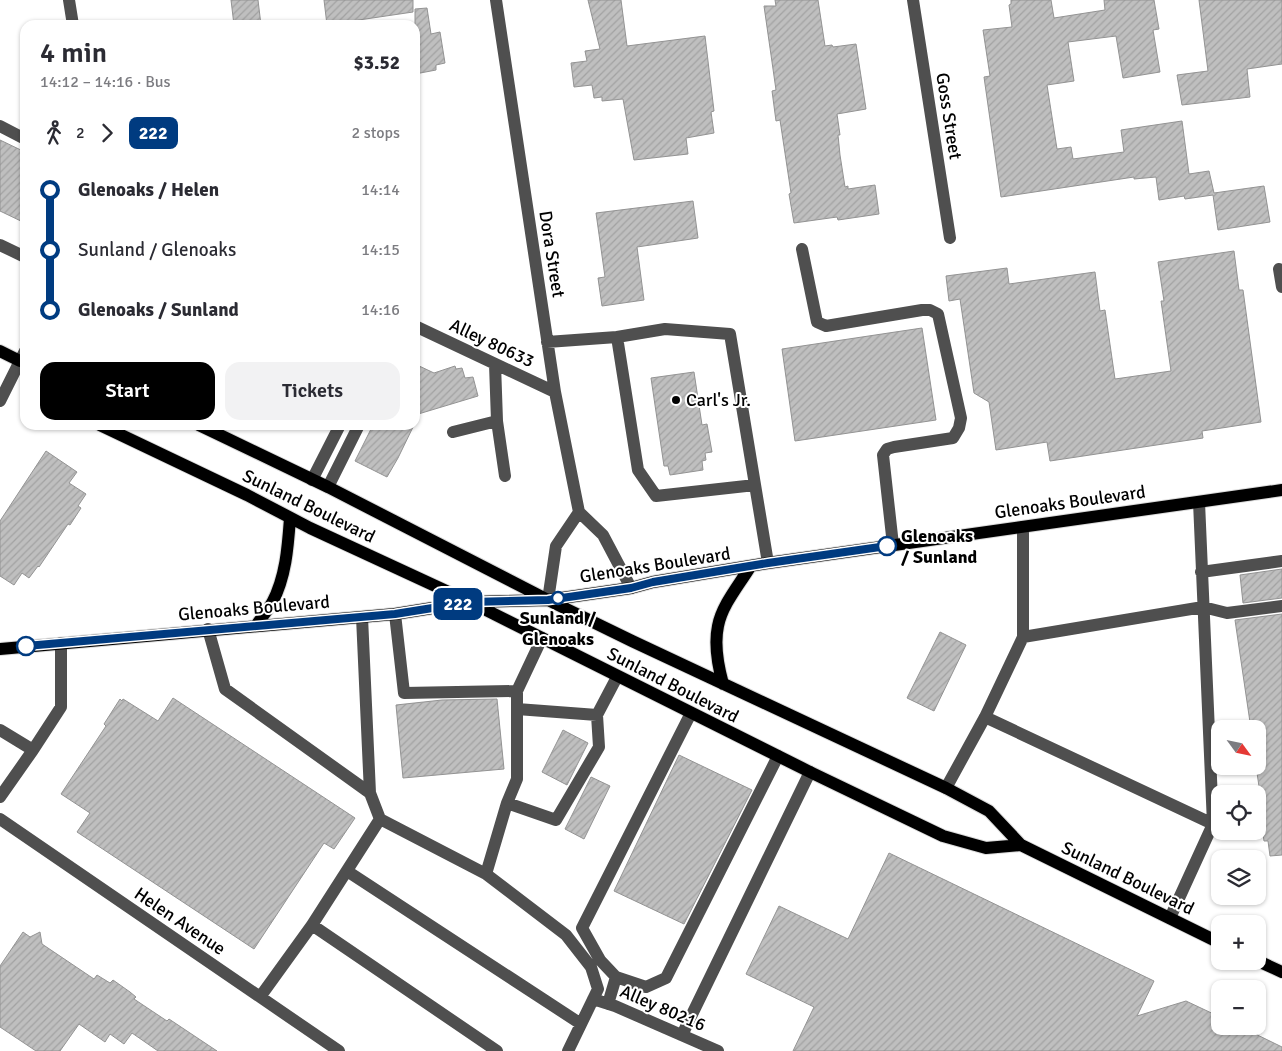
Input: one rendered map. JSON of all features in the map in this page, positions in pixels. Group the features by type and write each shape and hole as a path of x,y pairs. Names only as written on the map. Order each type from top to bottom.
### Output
{"main road":[{"path":"0,351 20,359"},
{"name":"Sunland Boulevard","path":"110,430 247,495 290,518 470,602 617,677 943,836 986,848 1021,845"},
{"name":"Sunland Boulevard","path":"209,430 328,487 548,600 946,788 989,811 1021,845 1211,938"},
{"name":"Glenoaks Boulevard","path":"0,649 208,629 395,614 470,602 548,600 631,588 653,582 768,563 1282,490"},
{"path":"256,626 272,602 283,575 288,550 290,518"},
{"path":"723,684 717,663 718,625 726,605 750,567"},
{"path":"1266,964 1282,972"}],"street":[{"path":"69,0 72,20"},
{"name":"Dora Street","path":"496,0 555,392 579,512"},
{"name":"Goss Street","path":"913,0 950,238"},
{"path":"0,126 20,136"},
{"path":"0,245 20,255"},
{"path":"802,249 817,322 826,326 922,310 930,310 938,314 961,418 959,428 953,438 894,447 887,449 883,455 893,545"},
{"path":"1279,269 1282,288"},
{"name":"Alley 80633","path":"420,328 555,392"},
{"path":"547,342 617,337 665,329 730,334 768,563"},
{"path":"617,337 638,470 656,496 755,485"},
{"path":"495,364 496,421 505,476"},
{"path":"0,401 20,368"},
{"path":"453,432 496,421"},
{"path":"312,480 337,430"},
{"path":"328,487 356,430"},
{"path":"1199,502 1211,785"},
{"path":"548,600 556,546 579,512 603,535 631,588"},
{"path":"946,788 985,717 1022,636 1023,527"},
{"path":"1202,572 1282,561"},
{"path":"1022,636 1203,607 1227,612 1282,606"},
{"path":"395,614 404,693 517,691"},
{"path":"362,617 370,793 380,818 486,874 566,935 591,967 598,989 568,1051"},
{"path":"208,629 225,689 370,793"},
{"path":"486,874 507,803 517,779 517,691 542,638"},
{"path":"0,797 61,707 61,643"},
{"path":"507,803 556,820 599,747 597,714 617,677"},
{"path":"518,709 597,714"},
{"path":"573,944 691,713"},
{"path":"985,717 1211,823"},
{"path":"0,730 33,750"},
{"path":"582,928 600,960 616,977 646,987 666,978 778,756"},
{"path":"682,1035 810,772"},
{"path":"260,997 312,925 380,818"},
{"name":"Helen Avenue","path":"0,819 340,1051"},
{"path":"1170,918 1211,828"},
{"path":"347,871 581,1024"},
{"path":"312,925 497,1051"},
{"path":"608,1004 616,977"},
{"name":"Alley 80216","path":"593,999 718,1051"}],"building":[{"path":"231,0 258,0 260,20 233,20"},
{"path":"324,0 413,0 413,12 359,20 326,20"},
{"path":"588,0 621,0 627,46 705,36 714,111 711,112 714,133 686,138 688,154 634,160 623,99 602,101 602,97 594,98 592,85 574,87 571,63 587,61 585,51 600,49"},
{"path":"775,0 818,0 825,46 832,45 833,47 856,44 866,109 837,114 840,155 845,187 848,186 848,189 875,185 879,214 838,220 837,217 794,223 780,120 776,121 772,91 776,90 764,6 776,6"},
{"path":"1011,0 1051,0 1054,18 1105,10 1104,0 1154,0 1159,29 1153,30 1160,72 1123,78 1116,36 1068,42 1074,81 1047,85 1057,149 1071,147 1073,159 1124,152 1121,130 1182,121 1189,174 1209,171 1214,193 1264,186 1270,222 1218,230 1213,195 1185,199 1184,196 1159,200 1156,177 1134,179 1134,177 1001,197 984,77 990,76 983,30 1012,27 1009,5"},
{"path":"1199,0 1282,0 1282,64 1247,69 1250,97 1182,105 1177,75 1208,71"},
{"path":"427,8 431,34 440,32 445,63 436,65 436,70 420,73 420,20 415,20 415,9"},
{"path":"0,140 20,150 20,221 0,211"},
{"path":"693,201 698,238 637,247 644,300 602,306 598,278 605,277 596,213"},
{"path":"1234,251 1239,290 1243,290 1261,422 1202,431 1203,438 1050,461 1047,442 996,450 989,402 974,393 960,299 949,301 946,276 1007,268 1009,284 1095,272 1100,311 1105,310 1115,379 1171,371 1161,301 1164,301 1158,262"},
{"path":"922,328 936,420 795,441 782,349"},
{"path":"420,366 434,373 455,366 456,369 462,368 465,378 473,377 478,396 420,413"},
{"name":"Carl's Jr.","path":"694,372 702,425 707,424 712,452 705,453 706,460 702,461 703,470 670,475 668,466 664,466 651,378"},
{"path":"370,430 412,430 387,477 355,461"},
{"path":"46,451 77,472 69,483 86,494 78,506 81,508 39,567 29,578 22,573 14,585 0,576 0,521"},
{"path":"1282,569 1282,598 1243,603 1240,575"},
{"path":"1282,614 1282,855 1270,856 1268,841 1264,841 1266,840 1266,785 1259,785 1257,775 1266,775 1266,720 1250,720 1235,620"},
{"path":"940,632 966,645 934,711 907,698"},
{"path":"173,698 355,818 334,849 324,843 254,949 77,832 90,813 61,794 106,726 104,724 120,699 122,701 123,699 158,721"},
{"path":"497,699 504,769 403,778 396,705 442,700"},
{"path":"563,730 588,743 567,785 542,772"},
{"path":"679,755 752,790 684,924 614,891"},
{"path":"591,777 610,786 584,839 565,829"},
{"path":"889,853 1154,981 1137,1016 1186,1001 1211,1013 1211,1035 1257,1035 1282,1047 1282,1051 793,1051 814,1007 746,974 779,906 848,939"},
{"path":"23,932 30,937 40,932 42,944 94,979 97,975 110,983 113,980 136,997 134,999 167,1021 169,1019 217,1051 158,1051 132,1033 124,1044 110,1034 105,1042 79,1024 60,1051 36,1051 0,1027 0,966"}],"bus line":[{"name":"222","path":"26,646 395,614 470,602 548,600 631,588 653,582 768,563 887,546"}],"place":[{"name":"Carl's Jr.","path":"676,400"},
{"name":"Glenoaks / Sunland","path":"887,546"},
{"name":"Sunland / Glenoaks","path":"558,598"}]}
